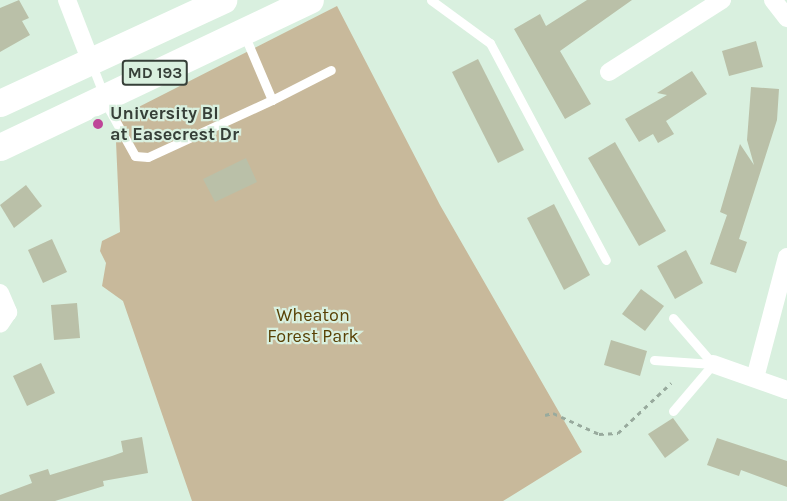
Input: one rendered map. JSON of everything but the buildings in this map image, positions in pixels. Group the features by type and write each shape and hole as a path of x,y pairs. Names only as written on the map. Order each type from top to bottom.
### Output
{"main road":[{"name":"MD 193","path":"0,103 223,0"},
{"name":"MD 193","path":"0,147 310,0"}],"street":[{"path":"67,0 91,62"},
{"path":"609,72 722,0"},
{"path":"773,0 787,18"},
{"path":"755,378 787,257"},
{"path":"0,293 8,312 0,324"},
{"path":"713,364 787,390"}],"lane":[{"path":"431,0 490,43 606,260"},
{"path":"243,32 272,100"},
{"path":"91,62 104,97 135,156 148,157 331,70"},
{"path":"673,318 713,364"},
{"path":"654,360 713,364"},
{"path":"673,411 713,364"}],"path":[{"path":"545,415 553,412 599,434 618,433 671,383"}],"green space":[{"name":"Wheaton Forest Park","path":"337,6 440,205 582,452 503,501 192,501 123,301 102,286 106,263 100,251 102,241 120,232 115,119"}],"place":[{"name":"University Bl at Easecrest Dr","path":"98,124"}]}
